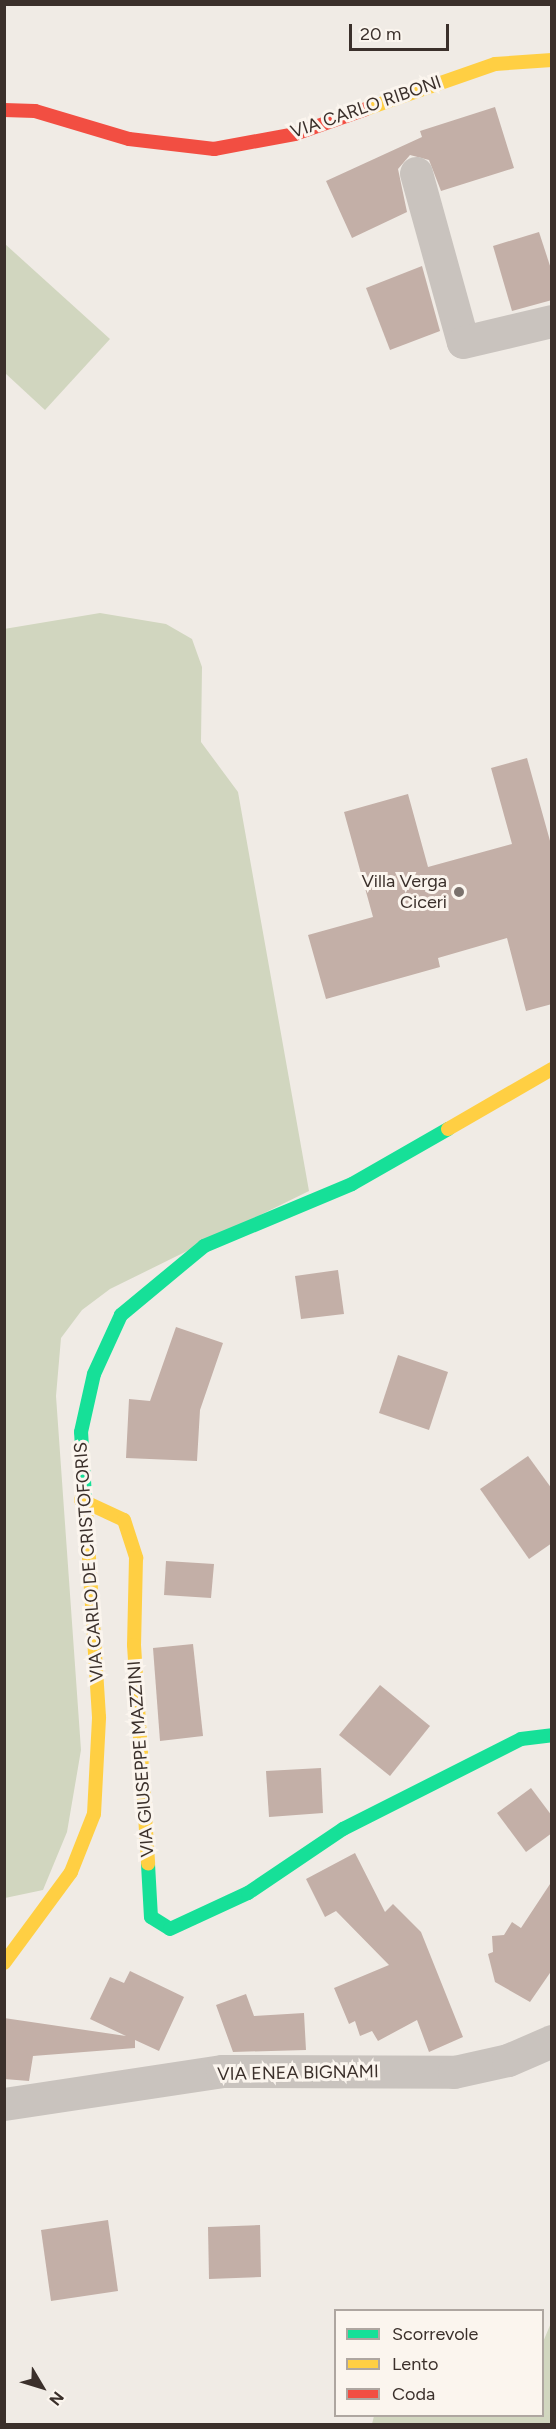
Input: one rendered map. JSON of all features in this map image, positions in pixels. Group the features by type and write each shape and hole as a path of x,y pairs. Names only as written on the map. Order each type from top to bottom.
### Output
{"street":[{"name":"VIA CARLO RIBONI","path":"4,110 35,111 129,139 214,149 295,134 495,64 552,60"},
{"path":"416,173 463,342 552,321"},
{"name":"VIA CARLO DE CRISTOFORIS","path":"4,1963 71,1872 94,1814 99,1717 81,1500 81,1432 94,1374 121,1315 159,1280 204,1246 352,1184 552,1069"},
{"name":"VIA GIUSEPPE MAZZINI","path":"81,1500 124,1520 136,1558 134,1646 149,1848 146,1897 151,1917 170,1929 248,1893 343,1829 521,1739 552,1735"},
{"name":"VIA ENEA BIGNAMI","path":"4,2104 222,2072 454,2072 508,2060 552,2041"}],"green space":[{"path":"5,244 110,339 45,410 5,373"},
{"path":"100,613 166,624 192,639 202,667 201,742 238,792 309,1191 110,1289 82,1310 61,1338 56,1396 81,1750 67,1832 43,1890 5,1898 4,629"},
{"path":"551,2323 551,2424 372,2424 374,2417 544,2417 544,2340"}],"building":[{"path":"495,107 514,168 441,191 429,160 410,155 398,169 407,212 352,238 326,181 422,137 420,131"},
{"path":"539,232 552,272 552,300 512,311 493,246"},
{"path":"422,266 440,331 390,350 366,288"},
{"name":"Villa Verga Ciceri","path":"527,758 552,848 552,1004 526,1011 507,938 438,958 440,967 326,999 308,935 373,917 344,812 408,794 428,867 512,844 491,768"},
{"path":"338,1270 344,1314 301,1319 295,1276"},
{"path":"176,1327 223,1343 200,1410 197,1461 126,1458 129,1399 150,1401"},
{"path":"398,1355 448,1372 429,1430 379,1413"},
{"path":"528,1456 552,1489 552,1543 529,1559 480,1489"},
{"path":"166,1561 214,1564 211,1598 164,1595"},
{"path":"193,1644 203,1736 160,1741 153,1648"},
{"path":"380,1685 430,1726 390,1776 339,1735"},
{"path":"321,1768 323,1813 269,1817 266,1771"},
{"path":"531,1788 552,1816 552,1833 526,1852 497,1813"},
{"path":"355,1853 385,1912 393,1904 421,1932 463,2037 429,2052 417,2020 378,2041 372,2031 360,2036 355,2021 349,2024 334,1988 389,1965 336,1911 325,1917 306,1879"},
{"path":"552,1881 552,1970 530,2002 495,1982 488,1954 493,1952 492,1936 504,1935 512,1922 521,1928"},
{"path":"130,1971 184,1997 159,2051 135,2040 135,2048 33,2056 29,2081 4,2079 4,2018 126,2036 90,2019 110,1977 124,1983"},
{"path":"246,1994 254,2016 304,2013 306,2050 233,2052 216,2005"},
{"path":"108,2220 118,2291 51,2301 41,2230"},
{"path":"260,2225 261,2277 209,2279 208,2227"}],"traffic: fast":[{"path":"86,1513 81,1432 94,1374 121,1315 204,1246 352,1184 448,1129"},
{"path":"148,1864 151,1917 170,1929 248,1893 343,1829 521,1739 552,1735"}],"traffic: slow":[{"path":"366,109 495,64 552,60"},
{"path":"448,1129 552,1069"},
{"path":"81,1500 124,1520 136,1558 134,1645 148,1864"},
{"path":"4,1963 71,1872 94,1814 99,1717 86,1513"}],"traffic: jam":[{"path":"4,110 35,111 129,139 214,149 295,134 366,109"}],"place":[{"name":"Villa Verga Ciceri","path":"459,892"}]}
